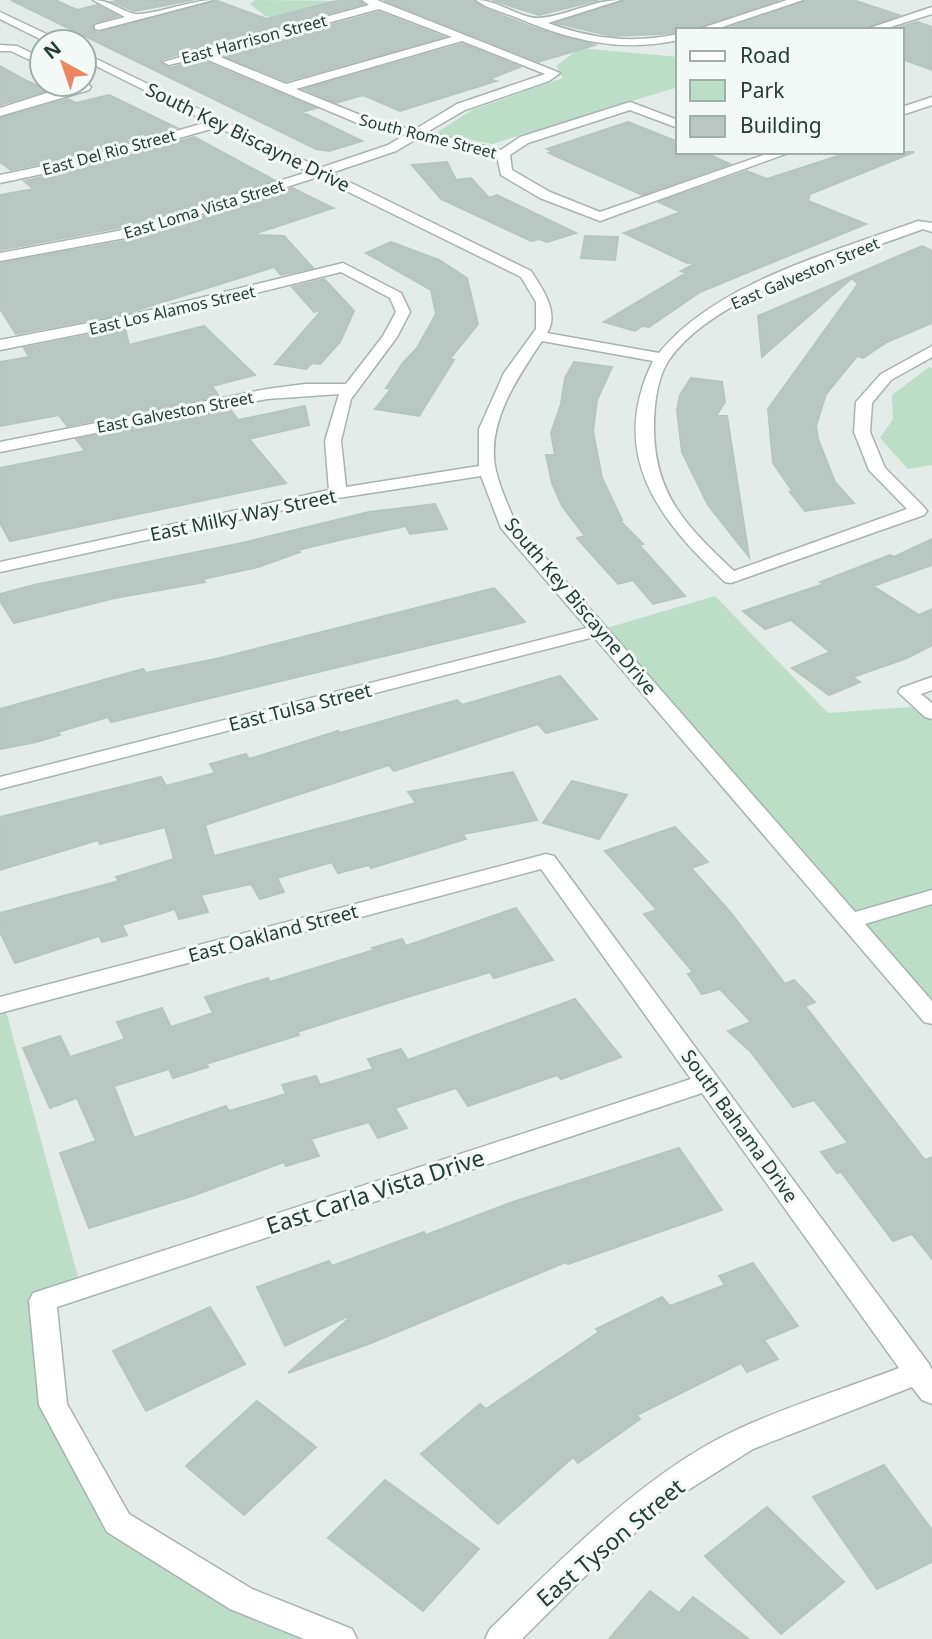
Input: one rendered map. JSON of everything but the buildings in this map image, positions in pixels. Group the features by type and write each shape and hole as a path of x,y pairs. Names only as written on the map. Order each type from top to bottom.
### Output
{"street":[{"path":"98,0 136,18"},
{"path":"99,27 208,0"},
{"path":"366,0 460,38"},
{"path":"481,0 593,42 648,44 676,37"},
{"path":"538,22 616,0"},
{"path":"707,28 798,0"},
{"name":"East Harrison Street","path":"169,62 380,5"},
{"path":"875,28 932,10"},
{"path":"0,15 28,29"},
{"path":"282,89 460,38"},
{"name":"East Loma Vista Street","path":"0,257 120,235 320,172 392,148 461,107 545,79 554,73 460,38"},
{"path":"6,48 28,57"},
{"name":"South Rome Street","path":"201,53 339,113 414,135 503,153 506,172 545,195 600,217 768,158"},
{"name":"South Key Biscayne Drive","path":"98,63 526,274 543,302 542,329 523,353 487,429 487,470 507,524 932,1016"},
{"path":"0,112 45,98"},
{"path":"904,110 932,101"},
{"path":"503,153 524,140 630,106 676,123"},
{"name":"East Del Rio Street","path":"0,179 79,162 218,123"},
{"path":"757,154 768,158 779,154"},
{"name":"East Galveston Street","path":"662,358 690,330 720,309 757,290 928,226"},
{"name":"East Los Alamos Street","path":"0,345 230,299 343,267 396,296 403,312 390,337 351,389"},
{"path":"537,336 662,358 649,389 644,444 653,485 679,530 731,578 918,511 877,470 862,432 864,402 886,377 932,351"},
{"name":"East Galveston Street","path":"0,447 267,394 305,389 351,389"},
{"path":"338,494 333,441 343,399 351,389"},
{"name":"East Milky Way Street","path":"0,567 338,494 487,470"},
{"name":"East Tulsa Street","path":"0,783 600,630"},
{"path":"932,683 908,692 932,713"},
{"name":"East Oakland Street","path":"0,1005 546,861"},
{"name":"South Bahama Drive","path":"546,861 926,1382"},
{"path":"850,921 932,897"},
{"name":"East Carla Vista Drive","path":"341,1639 242,1599 118,1523 53,1405 43,1301 708,1082"},
{"name":"East Tyson Street","path":"501,1639 571,1569 664,1490 743,1440 926,1382"}],"green space":[{"path":"255,0 344,1 284,25 250,4"},
{"path":"580,48 676,57 676,88 492,144 436,133 472,110 563,78 556,66"},
{"path":"929,367 932,368 932,465 908,469 880,438 893,419 892,395"},
{"path":"715,596 828,713 924,706 932,713 932,1016 600,630"},
{"path":"4,1004 81,1288 43,1301 53,1405 118,1523 341,1639 0,1639 0,1005"}]}
